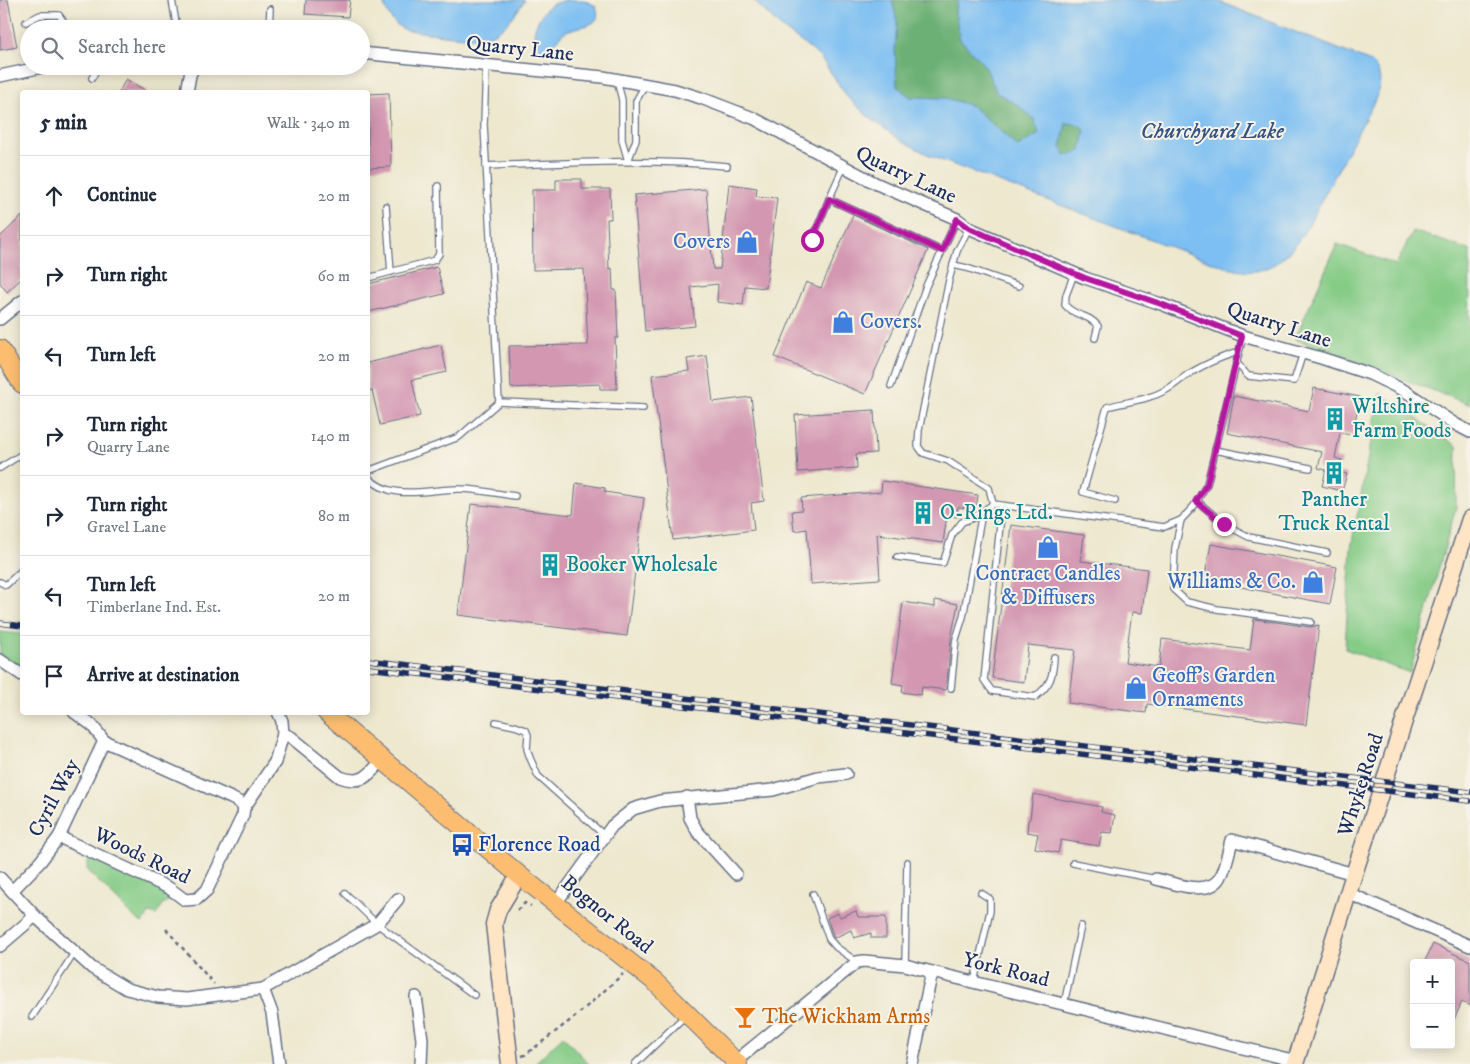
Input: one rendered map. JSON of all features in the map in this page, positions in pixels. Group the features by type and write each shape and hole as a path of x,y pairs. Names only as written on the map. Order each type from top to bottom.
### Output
{"main road":[{"path":"0,349 20,381"},
{"name":"Whyke Road","path":"1296,1062 1354,874 1470,520"},
{"name":"Bognor Road","path":"330,715 519,875 556,902 655,982 737,1063"},
{"path":"510,1061 494,924 498,910 519,875"}],"street":[{"name":"Quarry Lane","path":"370,54 486,64 617,79 646,84 701,98 752,118 877,184 957,219 969,228 1074,274 1161,304 1242,336 1370,374 1396,387 1470,432"},
{"path":"0,76 20,72"},
{"path":"187,90 190,75"},
{"path":"0,318 20,303"},
{"path":"0,660 20,674"},
{"path":"78,715 92,725 104,741 239,802 244,808"},
{"path":"279,715 283,734 291,737 346,780 360,780 367,776 382,760"},
{"name":"Woods Road","path":"59,837 169,888 180,898 197,899 207,890 243,815 244,808 275,762 283,734"},
{"name":"Cyril Way","path":"12,891 40,862 59,837 104,741"},
{"path":"556,902 612,826 633,809 660,801 687,797 773,790 818,778 846,774"},
{"path":"687,797 690,818 697,831 736,874"},
{"path":"1156,880 1196,888 1210,886 1220,878 1232,840 1354,874"},
{"path":"0,878 34,916 92,968 127,989 158,997 187,998 263,989 377,924 398,899"},
{"path":"1348,893 1470,946"},
{"path":"0,946 34,916"},
{"path":"737,1063 857,962"},
{"name":"York Road","path":"857,962 905,965 1296,1062"},
{"path":"912,1064 932,972"},
{"path":"263,989 272,1013 279,1064"},
{"path":"416,997 422,1040 421,1064"}],"lane":[{"path":"172,0 175,20"},
{"path":"269,20 270,9"},
{"path":"30,20 40,15 59,15 62,20"},
{"path":"486,64 484,125 499,402"},
{"path":"617,79 622,100 622,140 628,162"},
{"path":"628,162 636,140 636,101 646,84"},
{"path":"486,166 628,162 694,163 727,166"},
{"path":"812,240 844,166"},
{"path":"370,277 435,260 439,254 438,186"},
{"path":"829,199 942,251"},
{"path":"386,206 391,272"},
{"path":"891,386 926,286 957,219"},
{"path":"969,228 957,251 953,265 919,430 918,446 923,453 948,461 988,488 993,504"},
{"path":"953,265 1019,286"},
{"path":"1074,274 1066,295 1065,305 1071,312 1091,318 1098,326 1095,338"},
{"path":"897,557 943,563 952,535 962,522 993,504 1164,527 1181,520 1194,506 1207,484 1242,336"},
{"path":"1115,501 1083,492 1107,407 1119,403 1142,400 1166,390 1191,372 1214,359 1238,352"},
{"path":"1236,362 1248,376 1294,381 1303,353"},
{"path":"370,470 459,437 499,402 643,408"},
{"path":"1215,450 1310,468"},
{"path":"0,468 20,455"},
{"path":"370,479 375,485 387,490 403,493 462,489 515,496"},
{"path":"1196,501 1224,524 1248,538 1327,553"},
{"path":"1002,506 984,680 992,691 1035,697 1046,688 1053,674 1054,657"},
{"path":"951,688 956,639 963,617 982,512"},
{"path":"1181,520 1175,548 1173,589 1187,602 1217,609 1311,622"},
{"path":"0,582 6,585 20,572"},
{"path":"496,722 526,730 528,735 527,749 538,776 604,836"},
{"path":"905,965 907,862"},
{"path":"1073,863 1156,880"},
{"path":"344,893 377,924 474,995"},
{"path":"974,982 990,911 990,898 981,893"},
{"path":"813,894 829,939 836,947 857,962"},
{"path":"1064,1004 1081,926"},
{"path":"32,1017 75,952"},
{"path":"635,1064 688,1014"}],"path":[{"path":"513,913 525,904 532,907"},
{"path":"166,928 224,995"},
{"path":"510,1061 525,1055 576,1016 632,964"}],"green space":[{"path":"892,0 958,0 955,12 960,39 985,66 997,93 1018,105 1035,119 1040,134 1018,147 972,106 945,98 910,97 897,86 895,50 897,22"},
{"path":"1066,123 1079,124 1085,130 1081,151 1066,156 1061,147"},
{"path":"1413,231 1470,250 1469,404 1295,339 1337,244 1396,265"},
{"path":"1380,393 1457,446 1456,507 1410,673 1345,649 1351,548"},
{"path":"0,632 20,634 20,671 0,656"},
{"path":"89,856 165,891 173,899 164,903 156,915 149,913 143,923 137,920 87,869"},
{"path":"563,1036 589,1064 534,1064"}],"water":[{"path":"382,0 525,0 502,28 492,34 475,37 406,30 393,22"},
{"path":"567,0 584,0 596,6 598,14 596,20 567,31 550,48 541,49 534,41 537,23 551,5"},
{"name":"Churchyard Lake","path":"753,0 892,0 897,22 895,50 897,86 910,97 945,98 972,106 1018,147 1039,134 1034,119 1018,105 997,93 985,66 960,39 955,12 958,0 1215,0 1371,62 1378,70 1380,84 1375,100 1308,226 1296,244 1273,265 1264,269 1242,271 1200,258 933,157 902,141 870,118 848,98 823,61 812,50 782,28","holes":["1066,123 1078,124 1085,130 1081,151 1066,156 1061,147"]}],"building":[{"path":"0,0 8,0 17,47 0,50"},
{"path":"306,0 350,0 348,17 305,14"},
{"path":"126,79 145,90 120,90"},
{"path":"389,93 391,167 370,168 370,94"},
{"path":"556,179 582,179 582,189 610,189 611,219 607,219 609,269 612,268 613,290 616,290 618,338 615,338 617,389 600,389 600,384 511,388 509,346 588,345 584,269 533,270 532,190 556,190"},
{"path":"729,184 757,188 756,196 777,198 766,288 745,286 743,305 717,302 718,284 691,287 695,326 645,331 634,195 706,189 713,269 720,269"},
{"name":"Covers.","path":"853,215 928,250 865,394 775,357 806,282 821,288"},
{"path":"20,218 20,280 7,292 0,283 0,237"},
{"path":"437,267 444,294 370,312 370,284"},
{"path":"441,345 447,372 412,380 420,416 380,425 372,390 370,390 370,363"},
{"path":"707,356 713,402 751,397 764,501 751,503 754,530 673,540 652,375 689,371 687,359"},
{"path":"1314,388 1360,397 1352,435 1340,433 1335,458 1342,460 1338,472 1347,474 1342,491 1322,486 1326,470 1318,468 1322,452 1227,433 1234,396 1309,411"},
{"path":"874,410 876,453 856,454 857,468 798,472 795,415"},
{"path":"882,481 978,495 976,509 958,507 957,517 947,515 943,543 877,534 880,579 811,584 807,529 794,531 792,511 802,510 801,498 881,492"},
{"name":"Booker Wholesale","path":"576,483 605,488 605,492 644,498 627,636 458,615 471,504 573,515"},
{"path":"1011,525 1084,535 1081,561 1147,569 1142,613 1132,612 1125,662 1159,667 1162,639 1250,650 1254,619 1310,627 1319,625 1306,725 1147,704 1146,713 1068,703 1075,650 1028,645 1024,682 992,678"},
{"path":"1211,544 1337,567 1330,604 1204,580"},
{"path":"935,600 958,604 951,638 946,690 922,687 921,695 902,692 903,685 892,683 903,602 935,607"},
{"path":"1033,794 1102,807 1101,812 1115,815 1112,833 1102,832 1099,846 1061,840 1058,853 1035,848 1038,834 1027,832"},
{"path":"856,911 858,917 886,917 886,938 871,938 871,933 854,938 851,930 834,938 827,918 838,913 840,917"},
{"path":"1433,944 1470,961 1470,1006 1462,1002 1455,1017 1455,959 1426,959"}],"railway":[{"path":"0,623 20,626"},
{"path":"370,660 1470,792"},
{"path":"370,668 1470,801"}],"place":[{"name":"Covers","path":"747,242"},
{"name":"Covers.","path":"843,322"},
{"name":"Wiltshire Farm Foods","path":"1335,419"},
{"name":"Panther Truck Rental","path":"1334,473"},
{"name":"O-Rings Ltd.","path":"923,513"},
{"name":"Contract Candles & Diffusers","path":"1048,547"},
{"name":"Booker Wholesale","path":"550,565"},
{"name":"Williams & Co.","path":"1313,582"},
{"name":"Geoff's Garden Ornaments","path":"1136,688"},
{"name":"Florence Road","path":"462,845"},
{"name":"The Wickham Arms","path":"745,1017"}],"route":[{"path":"812,240 829,199 942,251 957,219 969,228 1085,278 1161,304 1242,336 1207,484 1196,501 1224,524"}]}
